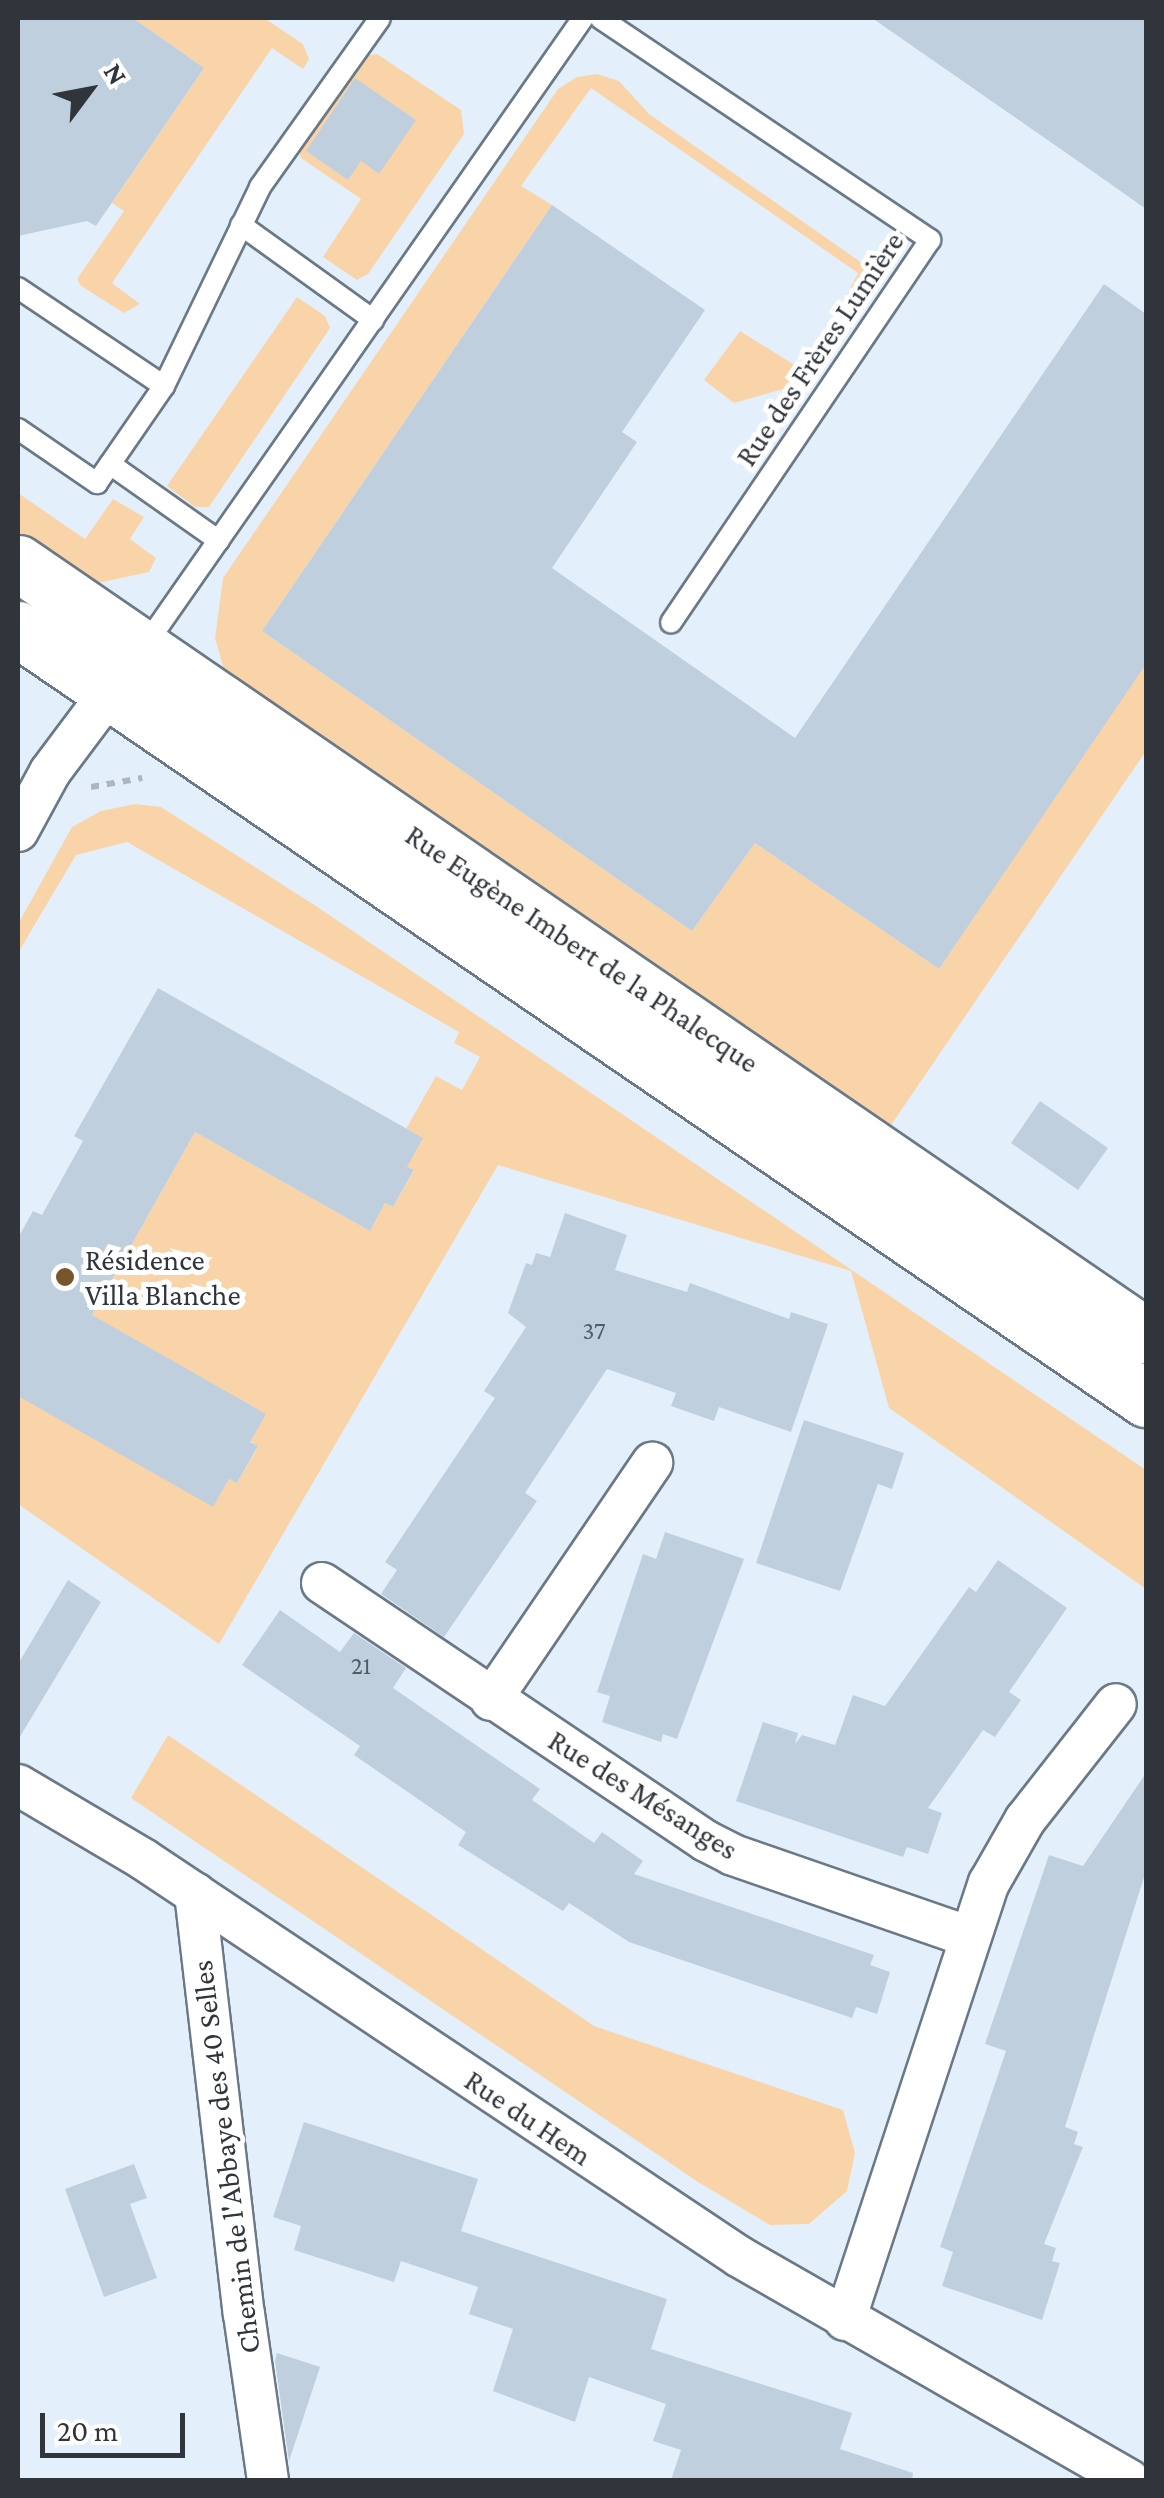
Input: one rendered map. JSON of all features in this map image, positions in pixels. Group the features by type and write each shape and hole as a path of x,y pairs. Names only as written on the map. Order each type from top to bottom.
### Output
{"street":[{"name":"Rue Eugène Imbert de la Phalecque","path":"18,563 1139,1365"},
{"name":"Rue Eugène Imbert de la Phalecque","path":"18,629 1139,1365"},
{"path":"18,831 50,772 143,649"},
{"path":"491,1700 652,1463"},
{"name":"Rue des Mésanges","path":"322,1583 491,1700 732,1855 970,1936"},
{"path":"845,2320 970,1936 1003,1854 1116,1704"},
{"name":"Rue du Hem","path":"18,1784 195,1893 630,2186 845,2320 1130,2480"},
{"name":"Chemin de l'Abbaye des 40 Selles","path":"195,1893 246,2333 268,2480"}],"lane":[{"path":"18,429 98,483 164,386 260,188 380,18"},
{"path":"143,649 583,18"},
{"name":"Rue des Frères Lumière","path":"600,18 930,240 671,622"},
{"path":"241,225 373,320"},
{"path":"18,288 164,386"},
{"path":"110,464 219,541"}],"shaded area":[{"path":"133,18 264,18 303,44 309,59 303,69 272,48 112,283 140,304 124,313 81,286 77,279 124,211 112,203 204,68"},
{"path":"377,54 461,110 464,134 368,274 357,280 323,257 361,199 301,158 298,148 363,56"},
{"path":"597,74 619,81 649,114 872,270 877,279 859,304 843,302 858,273 591,88 521,186 552,205 262,631 692,931 755,843 939,969 1146,660 1146,751 887,1131 227,680 215,638 223,578 558,89 577,77"},
{"path":"297,297 325,316 330,328 209,507 195,507 167,486"},
{"path":"740,331 798,367 820,338 829,345 804,383 734,403 704,380"},
{"path":"18,493 85,539 113,499 144,517 130,539 156,558 149,572 84,586 18,541"},
{"path":"135,804 161,807 316,906 1146,1470 1146,1589 889,1408 851,1271 498,1165 219,1644 18,1504 18,1395 213,1506 229,1479 237,1483 258,1447 92,1315 195,1132 370,1231 385,1203 393,1207 414,1171 407,1167 406,1129 436,1076 462,1090 480,1057 454,1043 459,1032 127,842 76,855 18,953 18,924 72,827 101,811"},
{"path":"168,1735 594,2026 843,2110 855,2153 847,2191 809,2224 770,2225 698,2182 131,1798"}],"building":[{"path":"18,18 133,18 204,68 96,226 87,221 18,236"},
{"path":"872,18 1146,18 1146,209 1095,173"},
{"path":"355,78 416,120 379,174 361,161 348,180 306,151"},
{"path":"552,205 705,310 622,432 637,442 552,568 795,738 1104,284 1146,314 1146,664 939,969 755,843 692,931 262,631"},
{"name":"Résidence Villa Blanche","path":"158,988 423,1138 407,1167 414,1170 393,1207 385,1203 370,1231 195,1132 92,1315 266,1414 250,1442 258,1446 237,1483 229,1479 213,1507 18,1396 18,1238 33,1211 42,1215 83,1141 74,1136"},
{"path":"1040,1101 1108,1148 1078,1190 1011,1143"},
{"path":"565,1213 627,1235 615,1270 687,1292 690,1283 789,1319 791,1312 828,1324 791,1432 719,1407 714,1421 671,1406 676,1393 607,1369 525,1493 537,1501 444,1637 381,1594 397,1570 385,1562 495,1398 484,1391 526,1327 508,1313 526,1263 532,1265 536,1253 550,1257"},
{"path":"804,1420 904,1453 892,1489 878,1484 840,1591 756,1563"},
{"path":"665,1532 744,1559 677,1739 663,1734 661,1742 602,1722 610,1696 597,1692 643,1554 656,1559"},
{"path":"998,1560 1067,1608 1009,1692 1021,1700 995,1737 983,1730 928,1808 942,1813 928,1854 907,1847 903,1857 736,1801 763,1722 798,1733 795,1744 802,1735 835,1745 853,1695 885,1706 969,1587 976,1592"},
{"path":"68,1580 101,1602 18,1740 18,1664"},
{"path":"280,1610 340,1652 354,1633 406,1668 393,1688 540,1789 532,1800 594,1843 602,1832 643,1861 634,1874 874,1955 870,1965 890,1972 877,2014 856,2007 852,2018 629,1942 569,1903 563,1911 458,1845 466,1832 354,1755 360,1746 242,1665"},
{"path":"1146,1773 1146,1871 1065,2127 1078,2132 1074,2144 1083,2147 1044,2244 1056,2248 1052,2261 1060,2263 1042,2320 942,2286 953,2252 940,2247 1006,2051 985,2044 1049,1855 1083,1866"},
{"path":"304,2122 478,2179 461,2231 667,2299 651,2349 852,2413 840,2449 913,2473 912,2480 671,2480 681,2450 653,2441 666,2404 589,2377 575,2422 493,2391 513,2329 469,2314 478,2287 401,2261 394,2282 294,2250 301,2226 273,2217"},
{"path":"134,2164 147,2198 130,2204 157,2278 104,2297 65,2189"},
{"path":"277,2353 320,2367 289,2461 275,2361"}],"place":[{"name":"Résidence Villa Blanche","path":"65,1277"}]}
